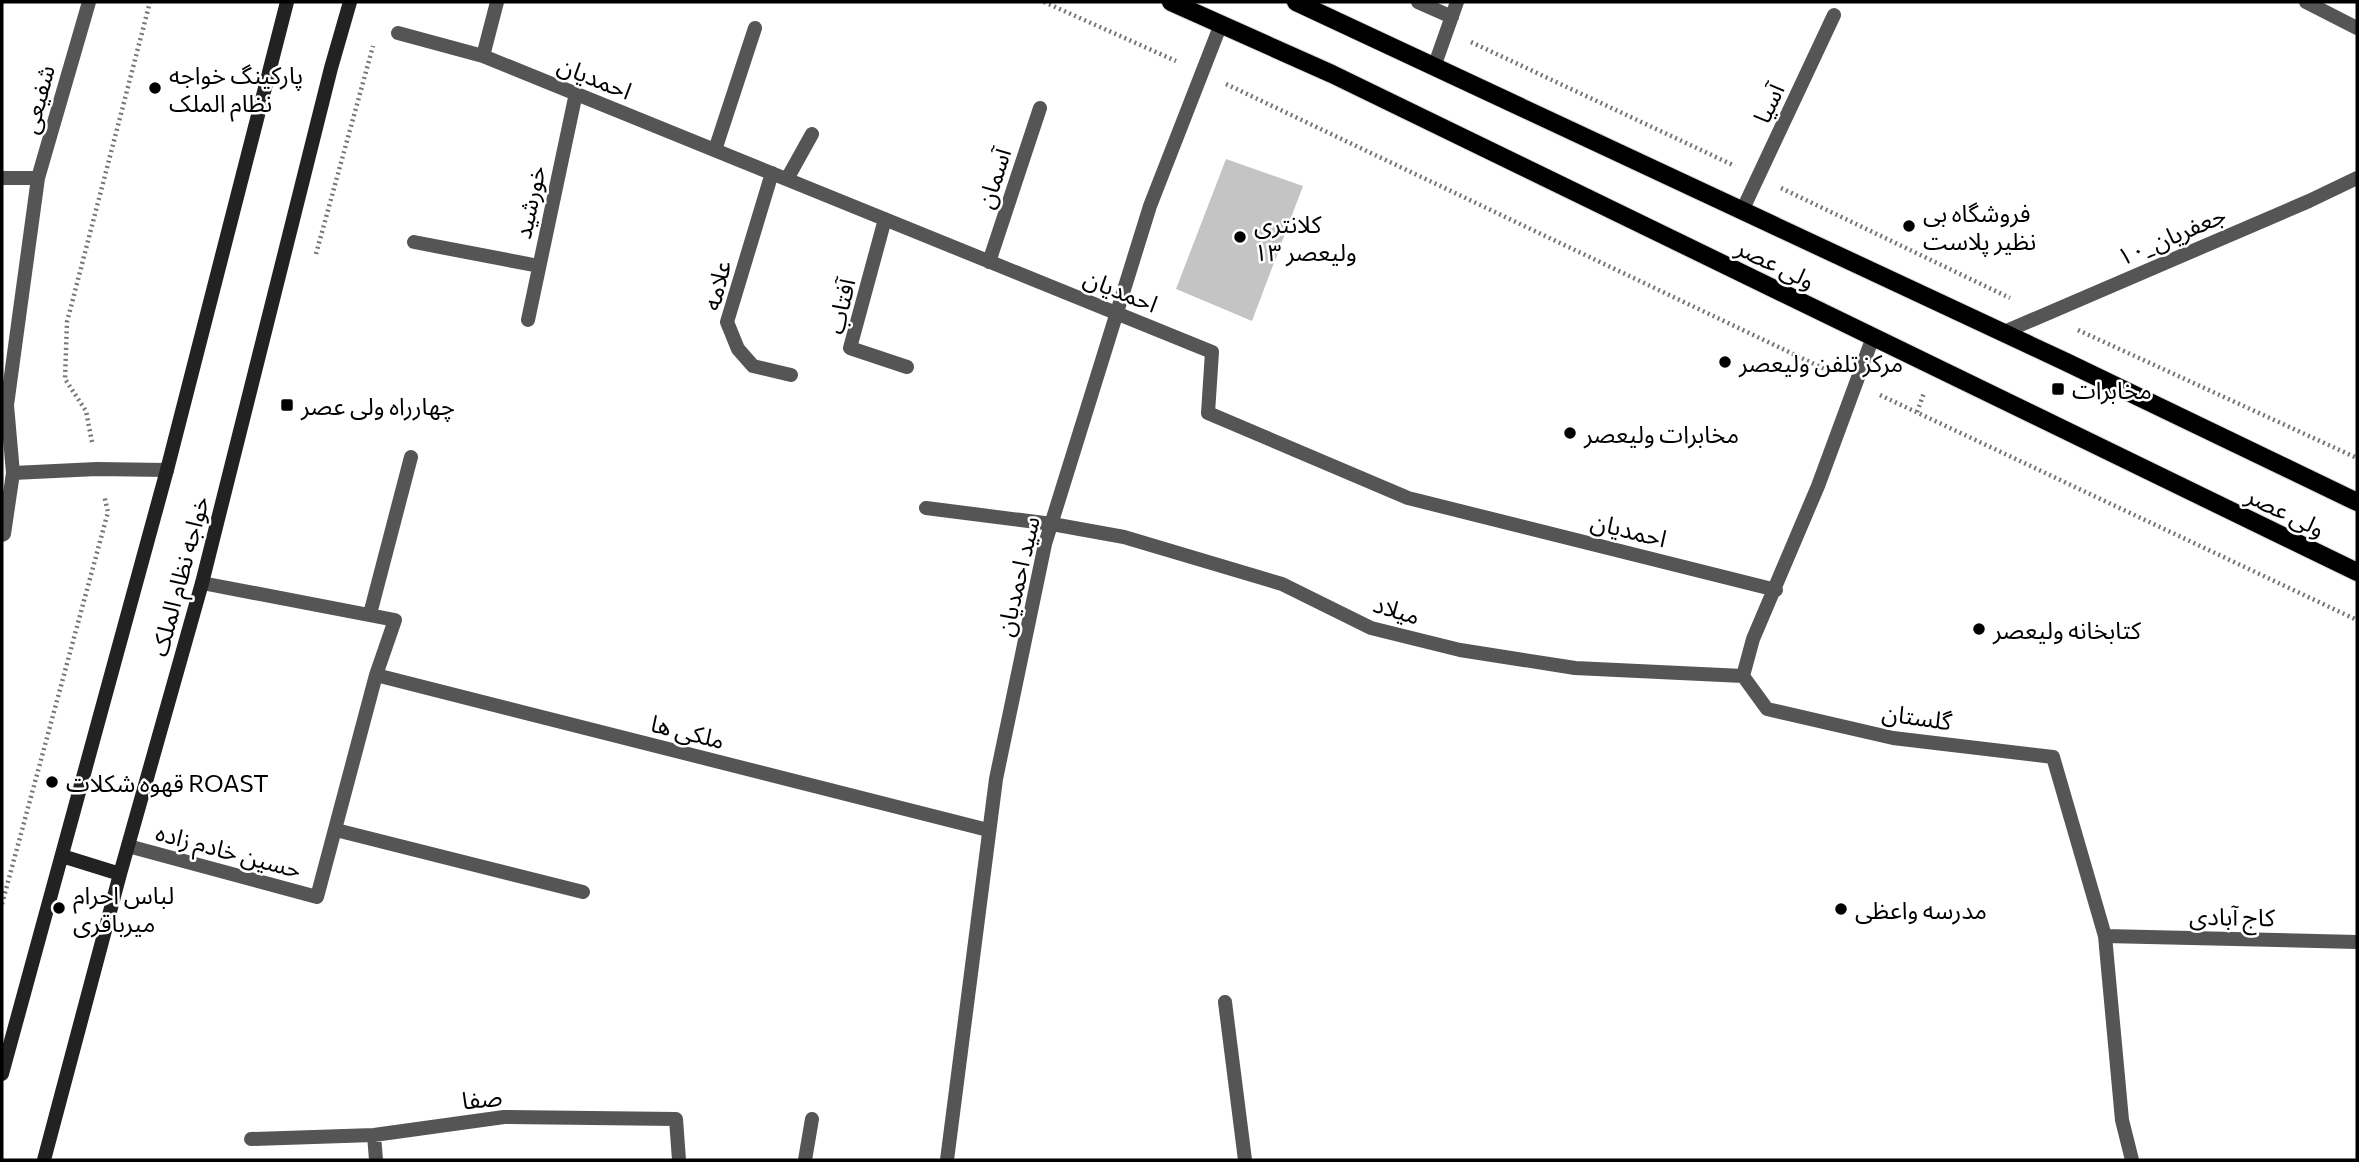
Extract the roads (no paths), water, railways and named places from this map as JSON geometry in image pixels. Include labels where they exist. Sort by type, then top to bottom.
[{"type":"main road","name":"خواجه نظام الملک","points":[[2,1074],[167,470],[287,2]]},
{"type":"main road","name":"خواجه نظام الملک","points":[[44,1160],[120,874],[202,583],[331,68],[350,2]]},
{"type":"main road","name":"ولی عصر","points":[[1171,2],[1332,74],[2357,572]]},
{"type":"main road","name":"ولی عصر","points":[[1296,2],[2357,502]]},
{"type":"main road","points":[[62,856],[120,874]]},
{"type":"street","name":"شفیعی","points":[[2,536],[13,473],[7,405],[38,178],[89,2]]},
{"type":"street","points":[[483,56],[497,2]]},
{"type":"street","points":[[1418,2],[1449,24]]},
{"type":"street","points":[[1434,67],[1457,2]]},
{"type":"street","points":[[2306,2],[2357,28]]},
{"type":"street","name":"آسیا","points":[[1742,211],[1834,15]]},
{"type":"street","name":"سید احمدیان","points":[[947,1160],[996,779],[1045,544],[1150,206],[1221,24]]},
{"type":"street","points":[[715,150],[755,28]]},
{"type":"street","name":"احمدیان","points":[[398,33],[483,56],[1212,352],[1208,413],[1408,498],[1776,590]]},
{"type":"street","name":"خورشید","points":[[528,320],[576,93]]},
{"type":"street","name":"آسمان","points":[[989,262],[1040,108]]},
{"type":"street","points":[[787,179],[812,134]]},
{"type":"street","name":"علامه","points":[[772,173],[727,322],[737,349],[753,366],[791,375]]},
{"type":"street","points":[[2,178],[38,178]]},
{"type":"street","name":"۱۰_جعفریان","points":[[2002,333],[2357,178]]},
{"type":"street","name":"آفتاب","points":[[885,219],[850,348],[907,367]]},
{"type":"street","points":[[414,242],[539,266]]},
{"type":"street","points":[[1743,676],[1754,639],[1776,590],[1872,337]]},
{"type":"street","points":[[370,614],[411,457]]},
{"type":"street","points":[[13,473],[97,469],[167,470]]},
{"type":"street","name":"میلاد","points":[[926,508],[1052,524],[1124,537],[1282,584],[1371,628],[1460,650],[1575,668],[1743,676]]},
{"type":"street","points":[[202,583],[395,620],[376,676],[336,830],[583,892]]},
{"type":"street","name":"ملکی ها","points":[[376,676],[988,830]]},
{"type":"street","name":"گلستان","points":[[1743,676],[1766,709],[1893,738],[2053,757],[2105,936],[2122,1120],[2132,1160]]},
{"type":"street","name":"حسین خادم زاده","points":[[128,846],[317,897],[336,830]]},
{"type":"street","name":"کاج آبادی","points":[[2105,936],[2357,942]]},
{"type":"street","points":[[1225,1002],[1245,1160]]},
{"type":"street","name":"صفا","points":[[251,1139],[374,1135],[504,1117],[676,1119],[679,1160]]},
{"type":"street","points":[[805,1160],[812,1119]]},
{"type":"street","points":[[374,1135],[376,1160]]},
{"type":"place","name":"پارکینگ خواجه نظام الملک","points":[[155,88]]},
{"type":"place","name":"فروشگاه بی نظیر پلاست","points":[[1909,226]]},
{"type":"place","name":"کلانتری ۱۳ ولیعصر","points":[[1240,237]]},
{"type":"place","name":"مرکز تلفن ولیعصر","points":[[1725,362]]},
{"type":"place","name":"مخابرات","points":[[2058,389]]},
{"type":"place","name":"چهارراه ولی عصر","points":[[287,405]]},
{"type":"place","name":"مخابرات ولیعصر","points":[[1570,433]]},
{"type":"place","name":"کتابخانه ولیعصر","points":[[1979,629]]},
{"type":"place","name":"قهوه شکلات ROAST","points":[[52,782]]},
{"type":"place","name":"لباس احرام میرباقری","points":[[59,908]]},
{"type":"place","name":"مدرسه واعظی","points":[[1841,909]]}]
